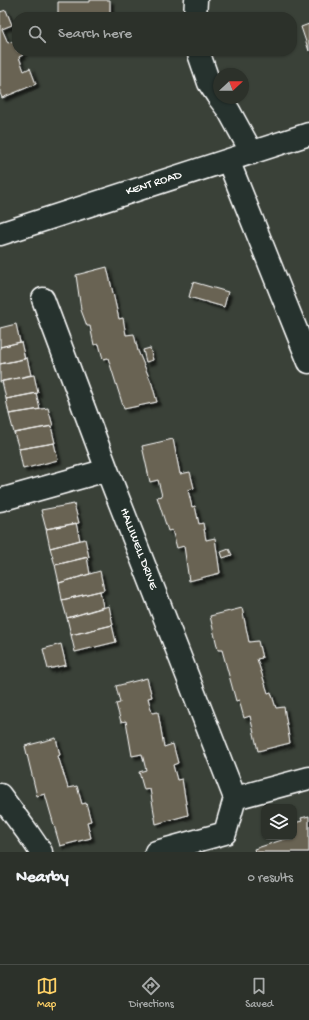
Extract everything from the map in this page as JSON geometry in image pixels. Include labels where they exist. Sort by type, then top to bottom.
[{"type":"street","points":[[195,12],[196,0]]},
{"type":"street","points":[[200,56],[209,83],[213,89]]},
{"type":"street","points":[[224,104],[252,153]]},
{"type":"street","name":"KENT ROAD","points":[[0,234],[309,134]]},
{"type":"street","points":[[228,160],[309,362]]},
{"type":"street","name":"HALLIWELL DRIVE","points":[[43,299],[107,470],[235,798]]},
{"type":"street","points":[[0,500],[107,470]]},
{"type":"street","points":[[156,852],[225,833],[235,798],[309,778]]},
{"type":"street","points":[[0,795],[41,852]]},
{"type":"building","points":[[90,0],[110,0],[110,12],[58,12],[58,2],[90,2]]},
{"type":"building","points":[[6,10],[12,25],[2,29],[8,43],[12,42],[12,56],[21,56],[19,57],[24,71],[30,68],[36,84],[2,98],[0,93],[0,12]]},
{"type":"building","points":[[309,24],[309,51],[301,27]]},
{"type":"building","points":[[107,267],[119,319],[123,318],[126,335],[134,334],[138,351],[152,384],[157,402],[124,409],[108,358],[103,359],[99,344],[94,345],[90,326],[87,326],[81,310],[76,275]]},
{"type":"building","points":[[193,282],[228,292],[224,307],[189,297]]},
{"type":"building","points":[[16,324],[20,342],[0,347],[0,328]]},
{"type":"building","points":[[21,342],[25,359],[0,364],[0,347]]},
{"type":"building","points":[[150,348],[153,360],[146,362],[143,350]]},
{"type":"building","points":[[27,358],[31,375],[0,382],[0,364]]},
{"type":"building","points":[[34,375],[38,393],[6,399],[2,381]]},
{"type":"building","points":[[36,393],[40,409],[9,414],[6,399]]},
{"type":"building","points":[[48,408],[53,426],[14,433],[9,414]]},
{"type":"building","points":[[51,426],[55,443],[19,449],[14,433]]},
{"type":"building","points":[[173,439],[180,474],[190,472],[194,488],[188,490],[192,507],[195,506],[199,524],[203,523],[206,540],[215,538],[220,573],[189,581],[184,546],[177,548],[172,530],[168,531],[157,497],[162,496],[158,480],[150,482],[142,446]]},
{"type":"building","points":[[54,443],[58,460],[23,469],[19,449]]},
{"type":"building","points":[[74,504],[79,523],[46,529],[41,510]]},
{"type":"building","points":[[76,523],[80,540],[50,548],[46,529]]},
{"type":"building","points":[[85,539],[89,557],[55,565],[50,548]]},
{"type":"building","points":[[229,549],[232,555],[223,558],[221,552]]},
{"type":"building","points":[[87,557],[90,574],[59,583],[55,565]]},
{"type":"building","points":[[100,571],[104,590],[62,600],[59,583]]},
{"type":"building","points":[[100,591],[103,607],[67,618],[62,600]]},
{"type":"building","points":[[109,606],[113,625],[71,635],[67,618]]},
{"type":"building","points":[[242,608],[249,642],[258,641],[262,658],[257,659],[268,693],[271,692],[276,708],[284,707],[290,743],[258,751],[250,716],[244,718],[239,700],[236,701],[222,650],[218,650],[210,616]]},
{"type":"building","points":[[112,625],[116,642],[75,652],[71,635]]},
{"type":"building","points":[[61,644],[66,665],[48,669],[43,649]]},
{"type":"building","points":[[147,678],[152,697],[148,698],[152,713],[158,712],[164,747],[173,744],[178,763],[173,765],[177,780],[182,779],[188,815],[156,824],[150,789],[144,790],[139,772],[146,770],[142,754],[132,756],[126,721],[121,722],[116,704],[120,703],[116,686]]},
{"type":"building","points":[[56,738],[60,755],[58,756],[68,788],[77,786],[82,804],[86,803],[91,821],[87,822],[91,838],[60,846],[45,794],[37,796],[25,746]]},
{"type":"building","points":[[309,816],[309,852],[255,852],[254,849],[282,840],[297,840],[297,822],[302,821],[301,818]]}]
